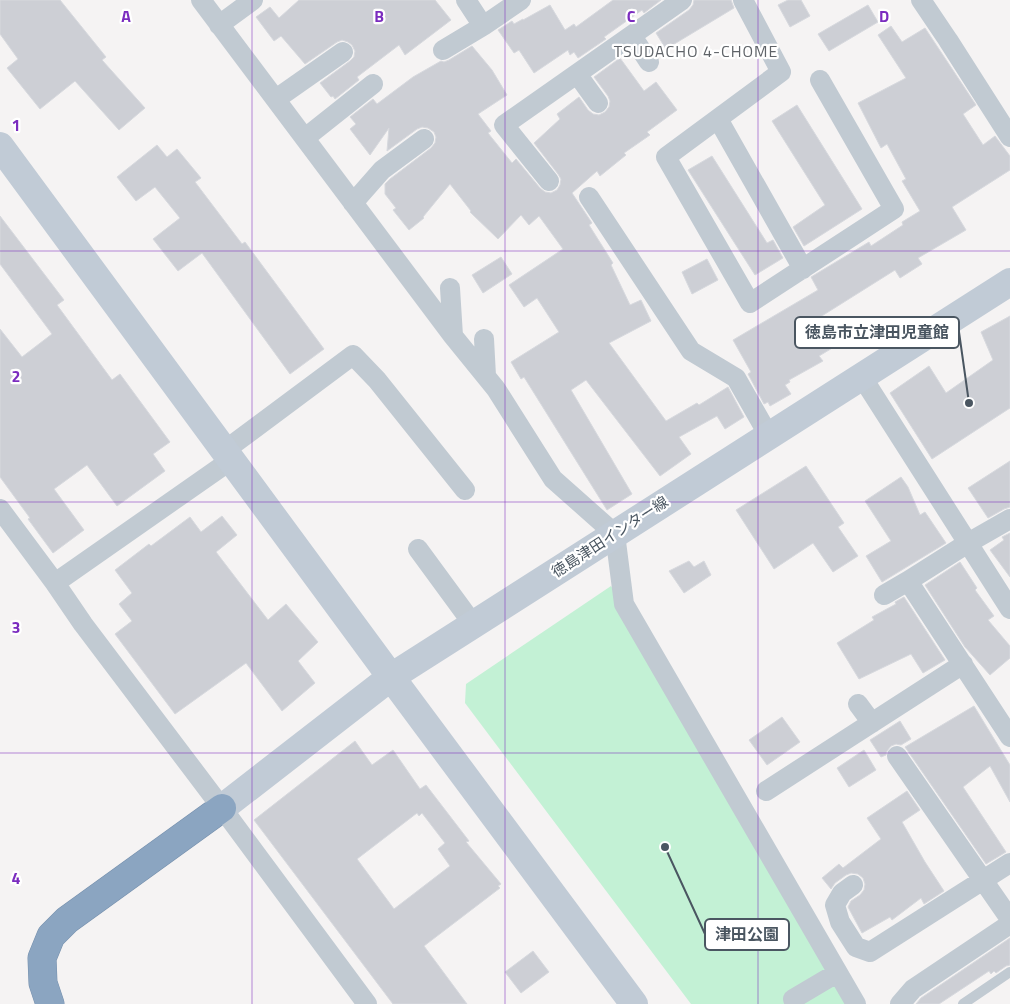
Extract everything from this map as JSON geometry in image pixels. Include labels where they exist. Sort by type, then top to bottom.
[{"type":"highway","points":[[50,1004],[43,983],[42,958],[51,936],[67,920],[222,808]]},
{"type":"street","points":[[201,0],[486,376],[553,479],[615,534],[624,604],[856,1004]]},
{"type":"street","points":[[219,25],[253,0]]},
{"type":"street","points":[[466,0],[484,26]]},
{"type":"street","points":[[443,50],[484,26],[521,0]]},
{"type":"street","points":[[549,181],[504,125],[682,0]]},
{"type":"street","points":[[743,0],[781,72],[666,157],[750,303],[894,209],[820,80]]},
{"type":"street","points":[[921,0],[1010,137]]},
{"type":"street","points":[[632,36],[649,62]]},
{"type":"street","points":[[276,99],[343,52]]},
{"type":"street","points":[[577,74],[598,103]]},
{"type":"street","points":[[304,138],[374,84]]},
{"type":"street","points":[[718,119],[803,269]]},
{"type":"street","points":[[353,203],[382,170],[424,140]]},
{"type":"street","points":[[0,146],[634,1004]]},
{"type":"street","points":[[589,197],[691,351],[736,378],[769,436]]},
{"type":"street","name":"徳島津田インター線","points":[[222,808],[391,677],[1010,282]]},
{"type":"street","points":[[450,288],[454,336]]},
{"type":"street","points":[[484,339],[486,376]]},
{"type":"street","points":[[55,583],[228,455],[353,355],[377,380],[465,490]]},
{"type":"street","points":[[862,377],[1010,608]]},
{"type":"street","points":[[0,509],[83,624],[367,1004]]},
{"type":"street","points":[[884,595],[1010,519]]},
{"type":"street","points":[[418,549],[474,624]]},
{"type":"street","points":[[908,581],[1010,737]]},
{"type":"street","points":[[766,791],[963,664]]},
{"type":"street","points":[[858,704],[872,723]]},
{"type":"street","points":[[897,756],[1010,919]]},
{"type":"street","points":[[853,885],[842,893],[835,905],[840,922],[856,947],[870,952],[1010,863]]},
{"type":"street","points":[[801,908],[836,935],[851,940]]},
{"type":"street","points":[[900,1004],[913,989],[1010,924]]},
{"type":"street","points":[[795,1004],[793,999],[837,973]]},
{"type":"lane","points":[[963,1004],[1010,972]]},
{"type":"green space","points":[[611,586],[848,1004],[691,1004],[465,703],[466,684]]},
{"type":"building","points":[[0,0],[60,0],[106,57],[102,60],[145,108],[119,130],[75,81],[40,109],[7,68],[18,59],[0,34]]},
{"type":"building","points":[[299,0],[435,0],[451,20],[405,55],[399,45],[357,77],[359,80],[335,99],[333,96],[331,97],[320,83],[354,57],[355,51],[352,45],[342,40],[337,42],[305,64],[281,36],[274,41],[256,17],[270,7],[279,18]]},
{"type":"building","points":[[613,0],[661,0],[644,13],[642,10],[604,37],[606,39],[578,58],[574,52],[570,55],[568,50],[534,73],[519,50],[514,53],[498,30],[512,21],[514,24],[550,5],[565,30],[574,24],[576,27]]},
{"type":"building","points":[[694,0],[731,0],[734,8],[666,49],[656,33],[689,10]]},
{"type":"building","points":[[788,0],[801,0],[810,16],[790,27],[778,5]]},
{"type":"building","points":[[868,5],[878,22],[829,51],[818,34]]},
{"type":"building","points":[[891,26],[902,42],[925,28],[976,105],[963,114],[983,145],[995,136],[1010,156],[1010,170],[952,207],[966,230],[918,258],[922,264],[900,278],[895,270],[817,319],[834,347],[819,356],[823,361],[789,380],[790,382],[785,385],[791,394],[770,406],[768,402],[764,404],[748,374],[751,372],[733,340],[818,290],[811,277],[869,242],[871,246],[903,225],[902,222],[920,211],[902,181],[906,179],[887,144],[881,148],[858,103],[906,78],[878,35]]},
{"type":"building","points":[[472,46],[492,70],[507,95],[478,114],[491,131],[488,133],[512,163],[516,159],[545,192],[551,193],[557,190],[561,179],[534,143],[560,119],[557,114],[579,97],[593,114],[599,115],[605,112],[609,107],[610,101],[594,77],[620,58],[644,91],[656,82],[677,110],[647,132],[650,135],[624,153],[626,155],[600,176],[597,171],[572,193],[592,223],[589,225],[613,263],[611,265],[630,305],[641,300],[651,321],[609,343],[666,421],[697,403],[699,405],[728,387],[744,417],[725,429],[717,416],[679,437],[691,454],[660,476],[586,380],[571,390],[632,494],[607,510],[524,377],[521,379],[511,362],[559,332],[537,298],[524,307],[509,285],[563,249],[539,216],[529,225],[521,215],[498,239],[470,212],[450,184],[424,218],[409,230],[393,210],[396,208],[385,194],[385,184],[431,148],[435,143],[436,137],[434,132],[428,128],[422,127],[417,129],[387,151],[389,128],[370,155],[350,129],[356,124],[350,117],[373,99],[377,104],[413,77],[441,61],[449,60]]},
{"type":"building","points":[[797,105],[862,209],[804,246],[793,227],[825,205],[772,121]]},
{"type":"building","points":[[157,145],[167,157],[177,149],[201,178],[195,182],[242,244],[245,242],[324,349],[290,374],[202,253],[178,271],[153,239],[180,218],[155,187],[136,201],[117,177]]},
{"type":"building","points":[[712,156],[767,243],[773,240],[783,258],[755,275],[688,170]]},
{"type":"building","points":[[0,216],[64,300],[57,305],[112,380],[120,374],[170,442],[153,454],[165,471],[117,506],[87,465],[54,489],[84,530],[53,553],[0,477],[0,329],[22,357],[52,334],[0,264]]},
{"type":"building","points":[[501,257],[512,274],[483,293],[472,275]]},
{"type":"building","points":[[707,259],[718,280],[692,294],[682,272]]},
{"type":"building","points":[[1010,316],[1010,408],[932,459],[890,393],[929,366],[946,393],[993,360],[981,332]]},
{"type":"building","points":[[1010,461],[1010,507],[988,518],[968,488]]},
{"type":"building","points":[[806,466],[844,523],[838,527],[858,556],[833,572],[813,543],[774,569],[736,510]]},
{"type":"building","points":[[901,477],[908,487],[920,515],[925,512],[946,543],[882,582],[866,556],[891,541],[865,501]]},
{"type":"building","points":[[222,516],[237,535],[216,552],[268,620],[286,604],[318,642],[298,661],[315,683],[282,711],[246,663],[175,714],[115,634],[132,621],[119,604],[132,593],[115,570],[149,544],[151,546],[190,517],[201,532]]},
{"type":"building","points":[[1010,533],[1010,577],[990,550],[1004,540],[1002,537]]},
{"type":"building","points":[[689,561],[694,567],[704,561],[711,575],[684,593],[669,571]]},
{"type":"building","points":[[960,562],[977,588],[975,590],[994,616],[988,620],[1010,646],[1010,658],[990,675],[965,647],[925,585]]},
{"type":"building","points":[[904,597],[945,660],[923,673],[911,654],[859,679],[837,643],[874,620],[872,617],[896,604],[895,602]]},
{"type":"building","points":[[974,706],[1010,765],[1010,802],[990,766],[963,787],[1006,852],[986,864],[905,747]]},
{"type":"building","points":[[782,717],[800,742],[767,765],[749,740]]},
{"type":"building","points":[[900,721],[911,739],[901,745],[891,746],[886,755],[881,757],[870,740]]},
{"type":"building","points":[[355,741],[372,765],[393,750],[420,789],[426,785],[469,841],[466,842],[501,884],[498,886],[500,888],[424,946],[467,1004],[393,1004],[254,820]],"holes":[[[417,813],[419,816],[422,813],[445,843],[438,849],[450,866],[394,909],[357,859]]]},
{"type":"building","points":[[864,750],[876,770],[849,787],[837,768]]},
{"type":"building","points":[[907,791],[920,810],[902,822],[944,891],[924,904],[921,898],[892,920],[890,917],[862,933],[848,907],[851,901],[864,890],[863,878],[858,874],[851,873],[835,883],[831,889],[822,878],[839,864],[843,868],[881,839],[867,818]]},
{"type":"building","points":[[1010,938],[1010,965],[996,973],[994,971],[991,974],[989,971],[939,1004],[916,1004],[921,998]]},
{"type":"building","points":[[533,951],[549,972],[521,993],[505,972]]},
{"type":"place","name":"徳島市立津田児童館","points":[[969,403]]},
{"type":"place","name":"津田公園","points":[[665,847]]},
{"type":"district","name":"TSUDACHO 4-CHOME","points":[[696,51]]}]
